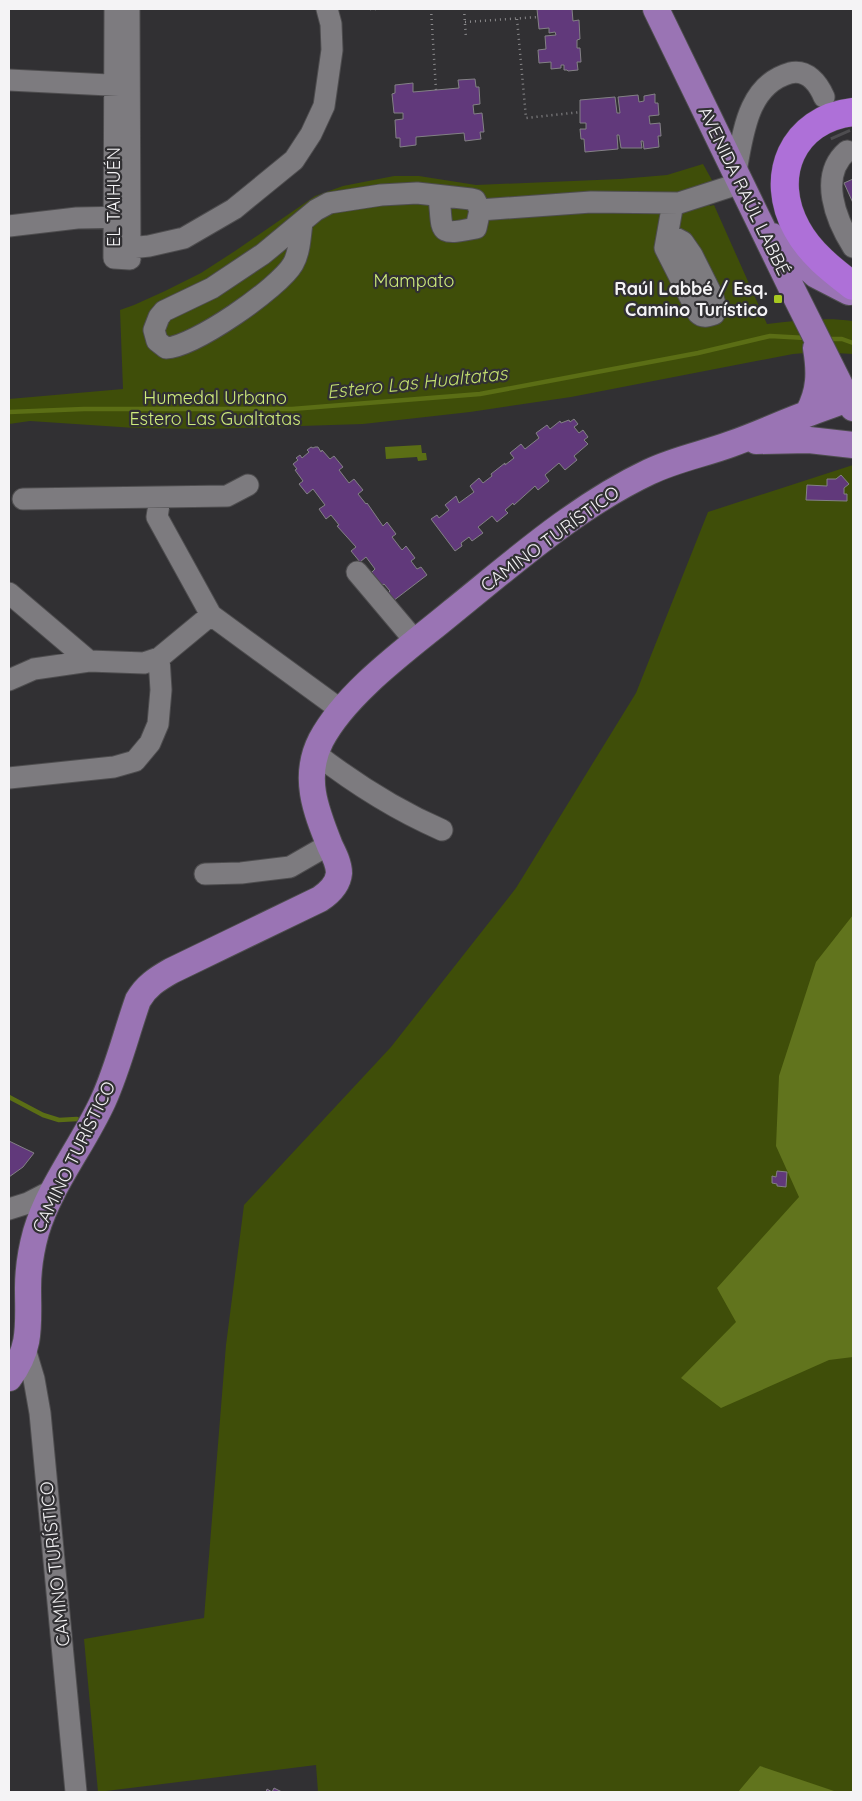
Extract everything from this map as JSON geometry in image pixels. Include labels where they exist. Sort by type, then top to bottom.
[{"type":"highway","points":[[853,112],[840,113],[821,120],[800,138],[788,162],[785,189],[790,213],[802,238],[823,262],[853,286]]},
{"type":"main road","name":"AVENIDA RAÚL LABBÉ","points":[[656,9],[813,332],[825,367],[851,401]]},
{"type":"main road","points":[[763,227],[816,274],[853,294]]},
{"type":"main road","points":[[808,413],[813,404],[825,367]]},
{"type":"main road","name":"CAMINO TURÍSTICO","points":[[25,1349],[29,1330],[28,1272],[33,1243],[26,1211],[55,1189],[103,1102],[116,1070],[138,1000],[144,990],[151,983],[166,974],[325,896],[336,883],[339,874],[337,863],[315,808],[311,790],[311,774],[315,753],[341,710],[416,642],[546,538],[599,500],[651,471],[683,458],[730,444],[808,413],[851,401]]},
{"type":"main road","points":[[730,444],[789,439],[828,441],[853,445]]},
{"type":"main road","points":[[9,1378],[25,1349]]},
{"type":"street","name":"EL TAIHUÉN","points":[[115,9],[122,85],[126,229]]},
{"type":"street","points":[[9,226],[68,219],[184,238],[234,209],[294,160],[324,106],[332,50],[331,24],[327,9]]},
{"type":"street","name":"EL TAIHUÉN","points":[[122,85],[130,15]]},
{"type":"street","points":[[480,210],[591,202],[673,203],[686,200],[738,177],[743,130],[761,92],[772,82],[789,74],[800,72],[815,82],[824,97]]},
{"type":"street","points":[[9,80],[122,85]]},
{"type":"street","points":[[847,147],[834,167],[832,195],[838,218],[853,248]]},
{"type":"street","points":[[302,223],[299,246],[292,265],[263,294],[189,341],[173,348],[166,348],[158,341],[154,330],[156,322],[164,312],[212,288],[263,254],[316,210],[329,203],[347,199],[417,193],[476,200],[480,210],[476,228],[452,233],[446,232],[442,228],[439,196]]},
{"type":"street","points":[[668,234],[673,203]]},
{"type":"street","points":[[212,288],[229,317]]},
{"type":"street","points":[[23,499],[228,496],[248,485]]},
{"type":"street","points":[[160,498],[157,517],[211,615],[341,710]]},
{"type":"street","points":[[358,572],[416,642]]},
{"type":"street","points":[[9,593],[89,661]]},
{"type":"street","points":[[9,680],[34,669],[89,661],[144,663],[159,658],[211,615]]},
{"type":"street","points":[[9,778],[114,767],[135,761],[150,743],[158,724],[161,690],[159,658]]},
{"type":"street","points":[[315,753],[358,785],[381,799],[442,830]]},
{"type":"street","points":[[205,874],[290,867],[330,844]]},
{"type":"street","name":"CAMINO TURÍSTICO","points":[[25,1349],[34,1379],[40,1413],[76,1792]]},
{"type":"path","points":[[370,9],[376,9]]},
{"type":"path","points":[[431,9],[436,90]]},
{"type":"path","points":[[464,9],[466,38]]},
{"type":"path","points":[[464,22],[538,17]]},
{"type":"path","points":[[517,19],[526,118],[581,112]]},
{"type":"green space","name":"Mampato","points":[[703,164],[713,182],[702,186],[710,206],[714,205],[767,324],[821,319],[853,321],[853,354],[817,352],[793,354],[571,397],[470,412],[363,424],[208,429],[135,428],[30,421],[9,424],[9,399],[123,389],[120,310],[201,273],[315,196],[343,186],[394,176],[419,176],[476,185],[620,179],[667,175]]},
{"type":"green space","points":[[853,465],[853,1792],[318,1792],[316,1765],[98,1792],[84,1639],[204,1618],[226,1345],[244,1205],[391,1047],[516,888],[636,693],[708,512]]},
{"type":"shaded area","points":[[421,445],[422,453],[426,453],[427,460],[418,461],[417,457],[386,459],[385,447]]},
{"type":"shaded area","points":[[853,915],[853,1357],[829,1360],[721,1408],[681,1378],[736,1322],[717,1288],[799,1197],[776,1146],[779,1076],[816,962]]},
{"type":"shaded area","points":[[760,1766],[837,1792],[738,1792]]},
{"type":"building","points":[[537,9],[572,9],[573,21],[579,20],[580,39],[577,40],[577,48],[580,48],[581,62],[577,62],[578,70],[564,70],[564,65],[561,65],[561,68],[551,69],[551,62],[539,63],[538,50],[546,49],[545,36],[556,35],[555,32],[549,33],[549,28],[539,29]]},
{"type":"building","points":[[475,79],[476,87],[479,87],[480,104],[473,105],[474,114],[482,113],[484,132],[480,132],[481,139],[465,141],[464,133],[416,137],[416,145],[400,147],[400,138],[396,138],[395,120],[403,119],[403,113],[394,113],[392,94],[395,93],[395,85],[413,83],[413,92],[459,88],[458,80]]},
{"type":"building","points":[[655,94],[655,103],[658,103],[659,115],[649,116],[650,124],[660,123],[661,136],[658,136],[659,147],[644,149],[643,141],[641,141],[642,148],[621,148],[619,135],[617,135],[618,149],[585,152],[584,139],[581,139],[580,129],[586,129],[586,123],[580,123],[580,100],[615,97],[617,113],[620,113],[618,97],[638,95],[639,102],[644,101],[644,96]]},
{"type":"building","points":[[853,179],[853,203],[844,183]]},
{"type":"building","points":[[574,419],[578,424],[574,427],[579,433],[583,430],[588,437],[584,440],[588,444],[574,456],[577,460],[565,470],[559,463],[545,475],[549,481],[538,490],[535,486],[514,505],[513,503],[505,510],[508,513],[497,522],[492,516],[478,527],[483,533],[472,541],[469,537],[455,551],[431,519],[437,515],[439,518],[449,510],[445,505],[456,496],[459,503],[474,492],[470,486],[479,478],[483,483],[492,476],[491,474],[514,458],[510,453],[521,444],[525,449],[539,438],[536,433],[547,425],[550,429],[560,421],[561,423],[569,420],[570,422]]},
{"type":"building","points":[[311,447],[318,447],[330,459],[334,456],[343,467],[339,470],[349,483],[354,479],[363,490],[358,494],[367,503],[383,526],[387,522],[396,534],[392,537],[402,550],[406,546],[415,558],[411,561],[417,569],[421,567],[427,575],[393,601],[387,594],[390,591],[384,584],[379,587],[369,575],[375,569],[366,557],[360,562],[351,551],[356,547],[337,526],[339,525],[331,515],[326,519],[319,509],[325,505],[313,489],[307,494],[299,484],[303,481],[293,464],[298,460],[296,458],[300,455],[302,458],[309,452],[307,450]]},
{"type":"building","points":[[841,475],[849,484],[844,488],[844,494],[847,494],[847,501],[806,500],[807,485],[827,486],[827,479],[836,479]]},
{"type":"building","points":[[9,1141],[34,1153],[23,1167],[9,1177]]},
{"type":"building","points":[[777,1171],[787,1172],[786,1187],[777,1186],[777,1184],[772,1183],[772,1176],[776,1177]]},
{"type":"building","points":[[274,1788],[282,1792],[272,1792]]},
{"type":"waterway","name":"Estero Las Hualtatas","points":[[9,412],[84,409],[292,409],[480,394],[698,353],[770,336],[806,338]]},
{"type":"waterway","name":"Estero Las Hualtatas","points":[[826,339],[842,339],[853,343]]},
{"type":"waterway","points":[[9,1097],[43,1115],[59,1120],[77,1119]]},
{"type":"tunnel","points":[[827,104],[841,136]]},
{"type":"place","name":"Raúl Labbé / Esq. Camino Turístico","points":[[778,299]]},
{"type":"park label","name":"Humedal Urbano Estero Las Gualtatas","points":[[215,408]]}]
